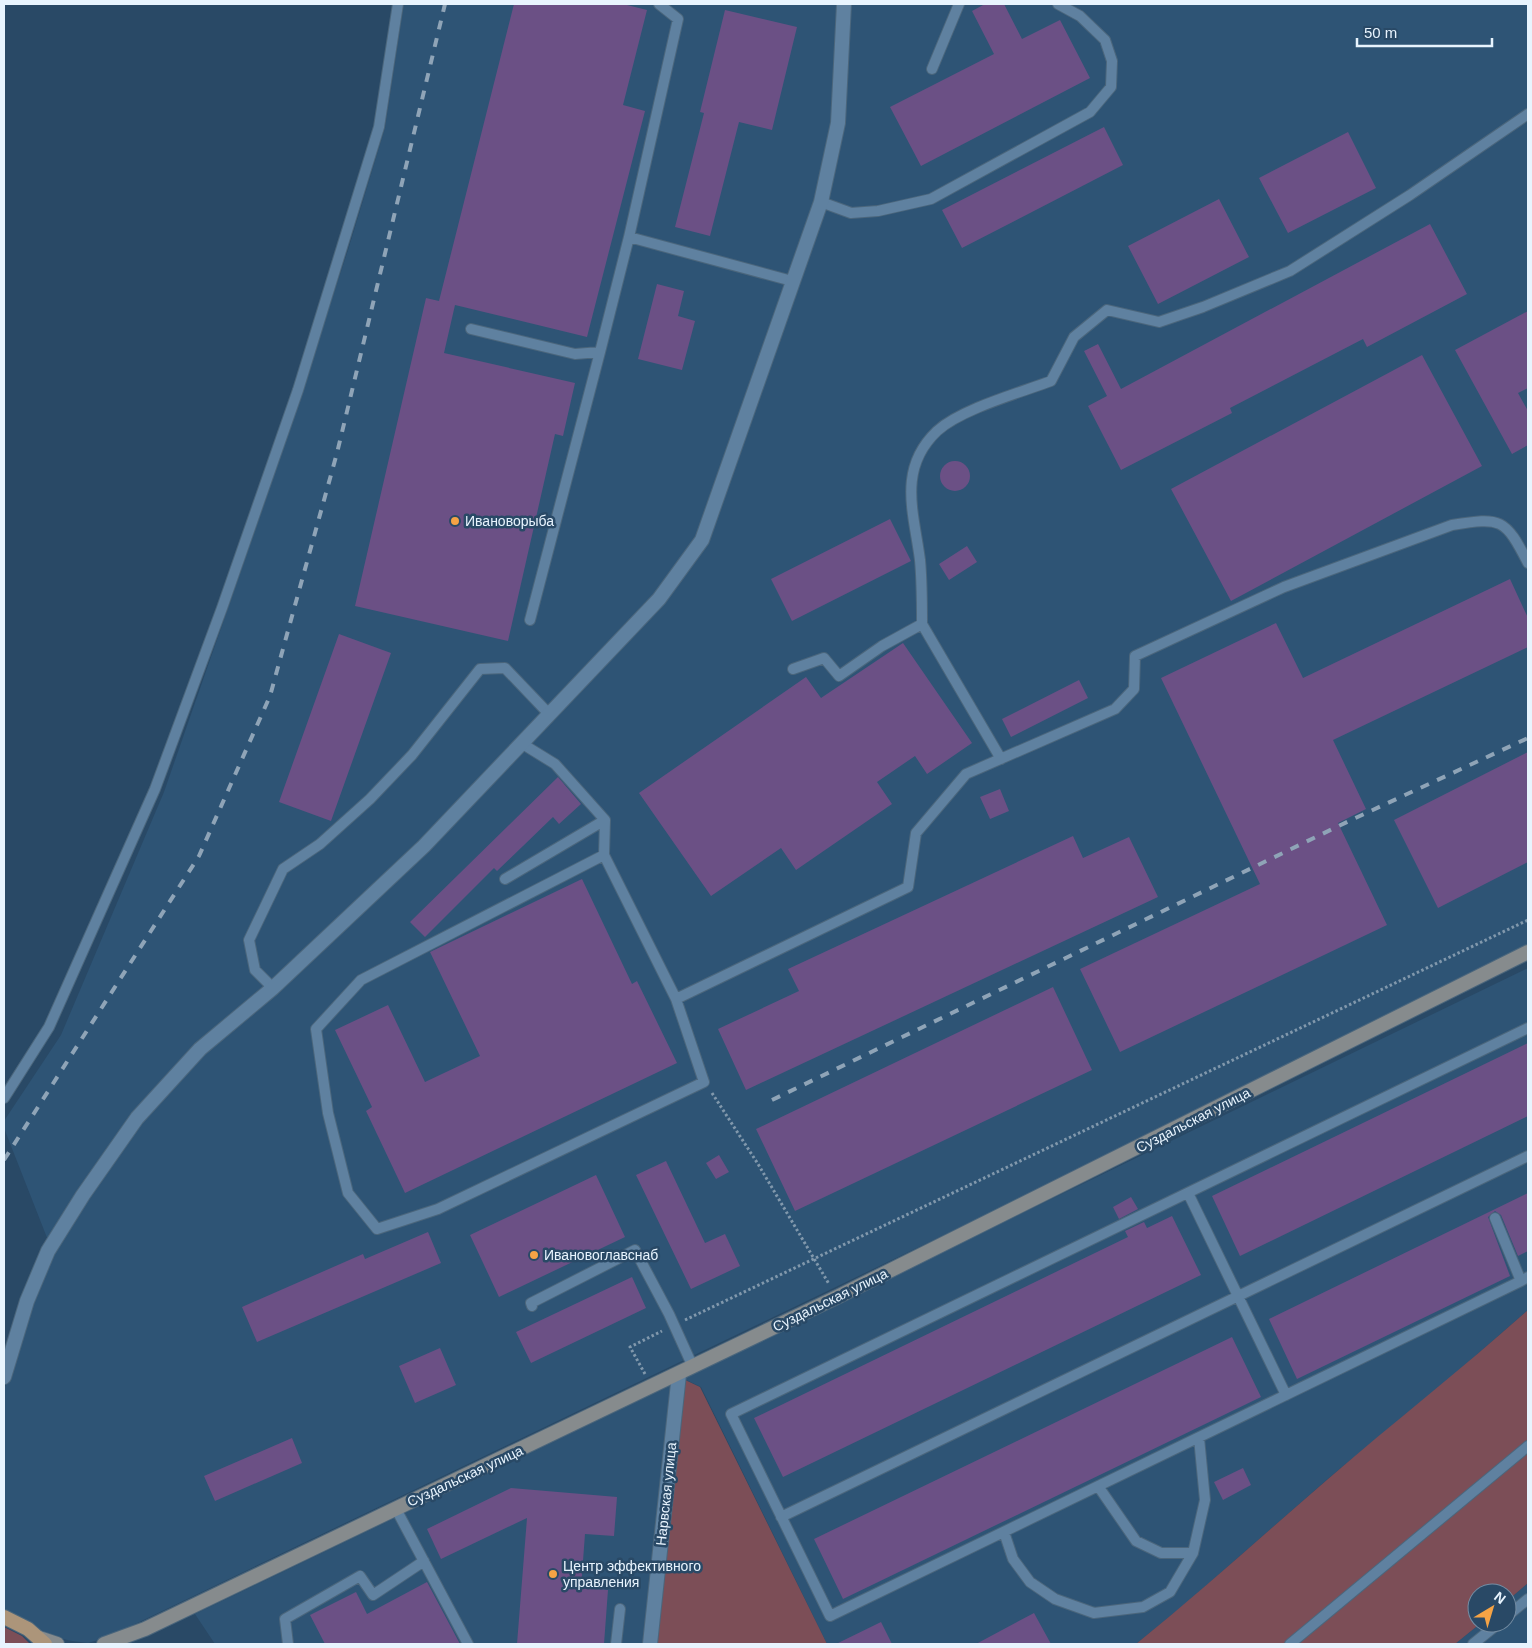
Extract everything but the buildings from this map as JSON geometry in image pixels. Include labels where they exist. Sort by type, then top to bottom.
[{"type":"main road","name":"Суздальская улица","points":[[104,1644],[123,1641],[396,1508],[679,1374],[1528,952]]},
{"type":"main road","points":[[5,1617],[42,1641],[57,1644]]},
{"type":"street","points":[[4,1377],[27,1301],[48,1251],[83,1195],[138,1118],[200,1049],[274,988],[424,846],[659,599],[702,540],[821,202],[838,123],[844,4]]},
{"type":"street","name":"Нарвская улица","points":[[650,1644],[679,1374]]},
{"type":"lane","points":[[4,1098],[49,1028],[151,797],[225,598],[298,390],[379,127],[398,4]]},
{"type":"lane","points":[[530,620],[629,237],[678,19],[659,4]]},
{"type":"lane","points":[[932,68],[959,4]]},
{"type":"lane","points":[[821,202],[851,213],[878,211],[931,199],[1090,112],[1111,87],[1112,61],[1105,40],[1080,16],[1058,4]]},
{"type":"lane","points":[[1001,759],[922,624],[920,560],[913,526],[910,491],[915,460],[937,431],[973,410],[1051,381],[1074,337],[1107,310],[1159,322],[1204,308],[1290,271],[1410,195],[1528,114]]},
{"type":"lane","points":[[629,237],[792,281]]},
{"type":"lane","points":[[471,330],[575,354],[600,352]]},
{"type":"lane","points":[[676,999],[908,887],[916,833],[966,774],[1115,709],[1134,689],[1135,656],[1302,580],[1452,525],[1481,520],[1497,522],[1512,532],[1528,562]]},
{"type":"lane","points":[[793,669],[824,658],[839,676],[882,646],[922,624]]},
{"type":"lane","points":[[274,988],[255,970],[250,940],[283,870],[320,844],[370,799],[412,755],[480,669],[505,668],[549,714]]},
{"type":"lane","points":[[521,743],[555,764],[605,820],[604,855],[676,999],[704,1082],[438,1209],[377,1229],[348,1192],[328,1112],[316,1029],[361,980],[604,855]]},
{"type":"lane","points":[[505,879],[605,820]]},
{"type":"lane","points":[[1495,1218],[1525,1279],[830,1616],[732,1414],[1528,1028]]},
{"type":"lane","points":[[782,1518],[1528,1156]]},
{"type":"lane","points":[[1188,1194],[1286,1395]]},
{"type":"lane","points":[[532,1306],[531,1303],[635,1250],[674,1325],[693,1367]]},
{"type":"lane","points":[[1004,1532],[1013,1559],[1030,1582],[1055,1599],[1094,1614],[1143,1607],[1170,1592],[1192,1553],[1205,1500],[1198,1438]]},
{"type":"lane","points":[[1290,1644],[1528,1446]]},
{"type":"lane","points":[[1098,1486],[1136,1542],[1161,1553],[1192,1553]]},
{"type":"lane","points":[[396,1508],[468,1644]]},
{"type":"lane","points":[[288,1644],[286,1619],[360,1576],[373,1595],[424,1561]]},
{"type":"lane","points":[[1517,1608],[1528,1599]]},
{"type":"lane","points":[[616,1644],[620,1609]]},
{"type":"lane","points":[[1473,1644],[1487,1633]]},
{"type":"path","points":[[652,1387],[630,1346],[815,1260],[1528,920]]},
{"type":"path","points":[[704,1082],[758,1164],[837,1297]]},
{"type":"shaded area","points":[[404,4],[1528,4],[1528,954],[108,1637],[88,1643],[72,1641],[36,1633],[4,1615],[4,1390],[30,1302],[53,1253],[4,1128],[4,1121],[61,1035],[164,792],[266,499],[348,250],[385,128]]},
{"type":"shaded area","points":[[1528,968],[1528,1310],[1136,1644],[827,1644],[701,1387],[682,1378]]},
{"type":"shaded area","points":[[1528,1310],[1528,1583],[1517,1592],[1517,1583],[1467,1583],[1467,1633],[1469,1633],[1455,1644],[1136,1644],[1353,1458]]},
{"type":"shaded area","points":[[681,1378],[700,1387],[827,1644],[653,1644]]},
{"type":"shaded area","points":[[674,1384],[647,1644],[215,1644],[195,1614]]},
{"type":"shaded area","points":[[1528,1583],[1528,1644],[1455,1644],[1469,1633],[1517,1633],[1517,1592]]},
{"type":"shaded area","points":[[4,1627],[22,1636],[30,1644],[4,1644]]},
{"type":"railway","points":[[4,1160],[199,856],[270,696],[337,453],[445,4]]},
{"type":"railway","points":[[772,1100],[1349,821],[1528,738]]},
{"type":"place","name":"Ивановорыба","points":[[455,521]]},
{"type":"place","name":"Ивановоглавснаб","points":[[534,1255]]},
{"type":"place","name":"Центр эффективного управления","points":[[553,1574]]}]
